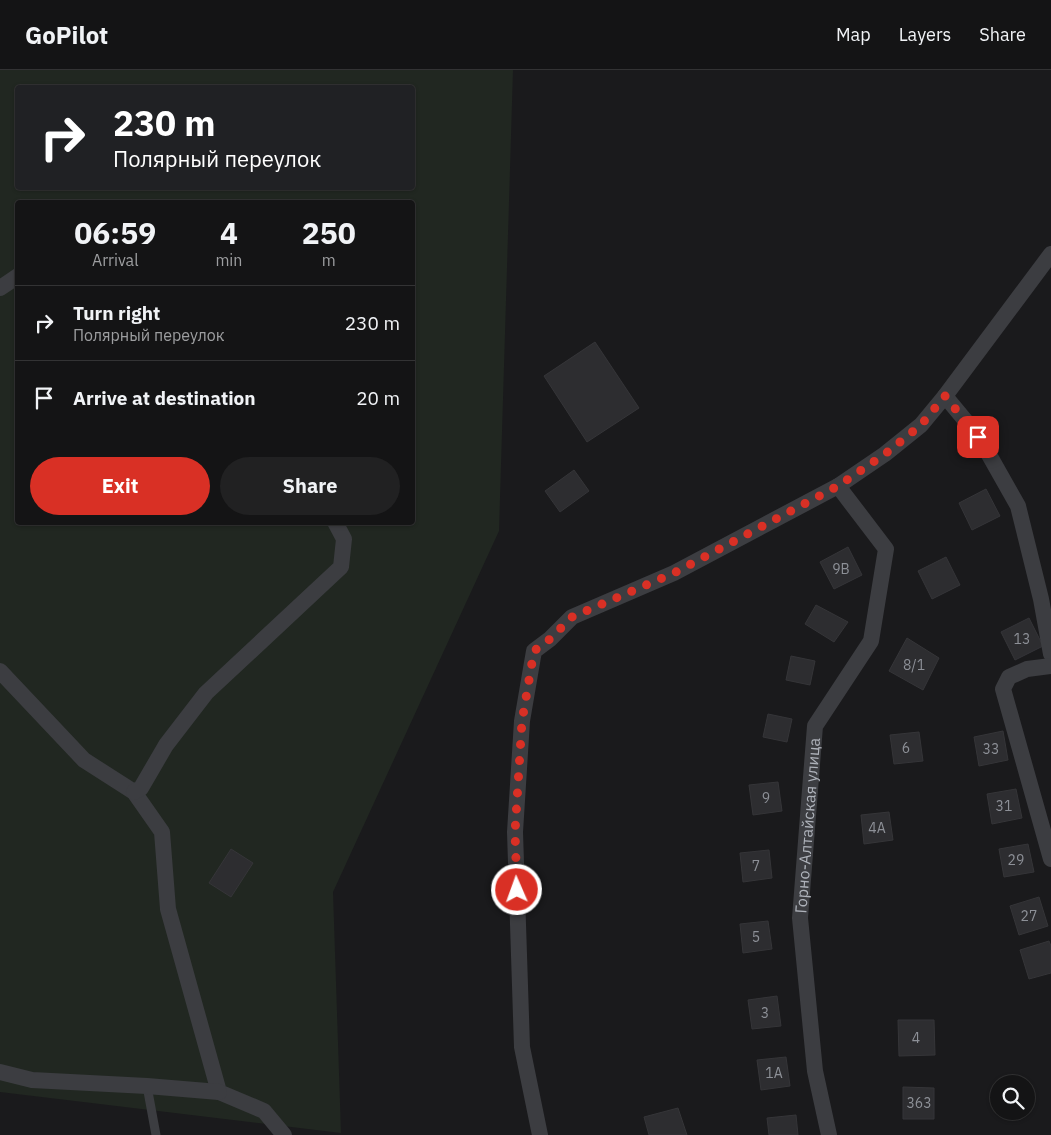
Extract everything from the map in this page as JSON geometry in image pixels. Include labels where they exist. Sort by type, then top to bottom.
[{"type":"street","points":[[540,1135],[522,1047],[515,832],[522,721],[534,651],[550,639],[572,617],[674,573],[838,486],[885,454],[921,425],[945,396],[1051,254]]},
{"type":"street","points":[[0,288],[15,278]]},
{"type":"street","points":[[945,396],[978,437],[1018,506],[1041,599],[1051,654]]},
{"type":"street","name":"Горно-Алтайская улица","points":[[829,1135],[815,1071],[800,918],[815,726],[871,641],[886,549],[838,486]]},
{"type":"street","points":[[134,792],[141,788],[166,745],[206,694],[341,567],[344,539],[337,525]]},
{"type":"street","points":[[1051,666],[1026,669],[1009,677],[1003,689],[1051,859]]},
{"type":"street","points":[[0,671],[84,760],[134,792],[162,832],[168,908],[218,1092]]},
{"type":"street","points":[[0,1072],[32,1080],[218,1092],[264,1111],[284,1135]]},
{"type":"lane","points":[[147,1086],[156,1135]]},
{"type":"shaded area","points":[[0,70],[513,70],[499,531],[333,892],[341,1133],[0,1092]]},
{"type":"building","points":[[595,342],[639,408],[587,442],[544,376]]},
{"type":"building","points":[[574,470],[589,491],[560,512],[545,491]]},
{"type":"building","points":[[986,489],[1000,516],[972,530],[959,503]]},
{"type":"building","points":[[848,547],[862,575],[834,589],[820,562]]},
{"type":"building","points":[[946,557],[960,585],[932,599],[918,571]]},
{"type":"building","points":[[816,605],[848,622],[834,642],[805,624]]},
{"type":"building","points":[[1029,618],[1043,646],[1015,660],[1001,632]]},
{"type":"building","points":[[907,638],[939,658],[923,690],[889,671]]},
{"type":"building","points":[[791,656],[815,661],[810,685],[786,680]]},
{"type":"building","points":[[768,714],[792,719],[787,742],[763,737]]},
{"type":"building","points":[[1003,731],[1008,760],[979,766],[974,737]]},
{"type":"building","points":[[919,732],[923,761],[894,764],[890,735]]},
{"type":"building","points":[[778,782],[782,811],[753,815],[749,785]]},
{"type":"building","points":[[1016,789],[1022,818],[992,824],[987,794]]},
{"type":"building","points":[[889,812],[893,840],[864,844],[861,815]]},
{"type":"building","points":[[1028,844],[1034,872],[1004,877],[999,849]]},
{"type":"building","points":[[231,849],[253,863],[231,897],[209,883]]},
{"type":"building","points":[[769,850],[772,878],[743,882],[740,853]]},
{"type":"building","points":[[1039,897],[1048,926],[1019,935],[1010,906]]},
{"type":"building","points":[[768,921],[772,949],[743,953],[740,924]]},
{"type":"building","points":[[1049,941],[1051,946],[1051,973],[1029,979],[1020,950]]},
{"type":"building","points":[[777,996],[781,1026],[752,1029],[748,1000]]},
{"type":"building","points":[[898,1020],[934,1020],[935,1055],[899,1056]]},
{"type":"building","points":[[786,1057],[790,1086],[761,1090],[757,1060]]},
{"type":"building","points":[[903,1087],[934,1088],[934,1119],[903,1119]]},
{"type":"building","points":[[678,1108],[687,1135],[649,1135],[644,1117]]},
{"type":"building","points":[[796,1115],[798,1135],[769,1135],[767,1118]]},
{"type":"route","points":[[517,890],[515,832],[522,721],[534,651],[550,639],[572,617],[674,573],[838,486],[885,454],[921,425],[945,396],[978,437]]}]
